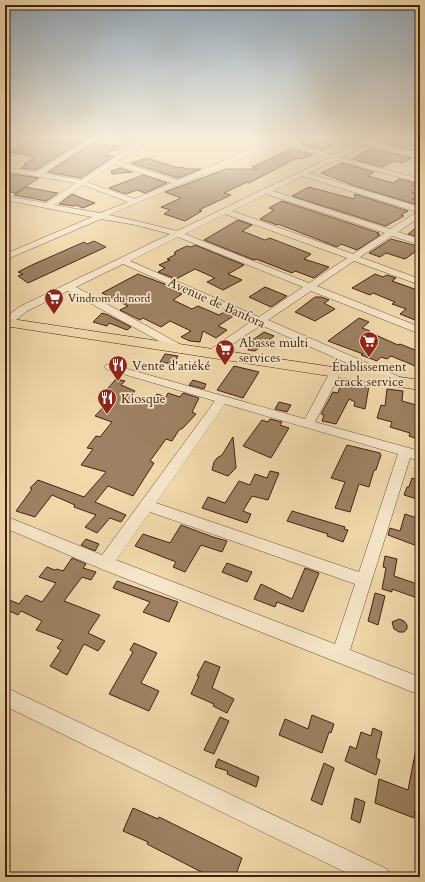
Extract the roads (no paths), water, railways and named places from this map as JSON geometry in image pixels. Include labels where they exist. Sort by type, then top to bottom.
[{"type":"main road","name":"Avenue de Banfora","points":[[6,322],[420,385]]},
{"type":"street","points":[[63,179],[82,183],[134,201]]},
{"type":"street","points":[[47,206],[88,179]]},
{"type":"street","points":[[166,179],[178,183]]},
{"type":"street","points":[[5,257],[187,179]]},
{"type":"street","points":[[6,322],[23,309],[291,179]]},
{"type":"street","points":[[319,179],[420,210]]},
{"type":"street","points":[[266,191],[420,242]]},
{"type":"street","points":[[5,198],[137,222],[178,234],[420,331]]},
{"type":"street","points":[[224,211],[420,282]]},
{"type":"street","points":[[212,353],[420,213]]},
{"type":"street","name":"Avenue de Banfora","points":[[123,261],[399,382]]},
{"type":"street","name":"Avenue de Banfora","points":[[68,287],[181,349]]},
{"type":"street","points":[[110,366],[222,400],[413,454],[364,580],[340,655]]},
{"type":"street","points":[[308,424],[335,372]]},
{"type":"street","points":[[105,563],[222,400]]},
{"type":"street","points":[[147,505],[364,580]]},
{"type":"street","points":[[5,522],[105,563],[420,686]]},
{"type":"street","points":[[5,696],[379,877]]},
{"type":"place","name":"Vindrom du nord","points":[[54,315]]},
{"type":"place","name":"Établissement crack service","points":[[369,358]]},
{"type":"place","name":"Abasse multi services","points":[[225,366]]},
{"type":"place","name":"Vente d'atiéké","points":[[118,382]]},
{"type":"place","name":"Kiosque","points":[[107,415]]}]
